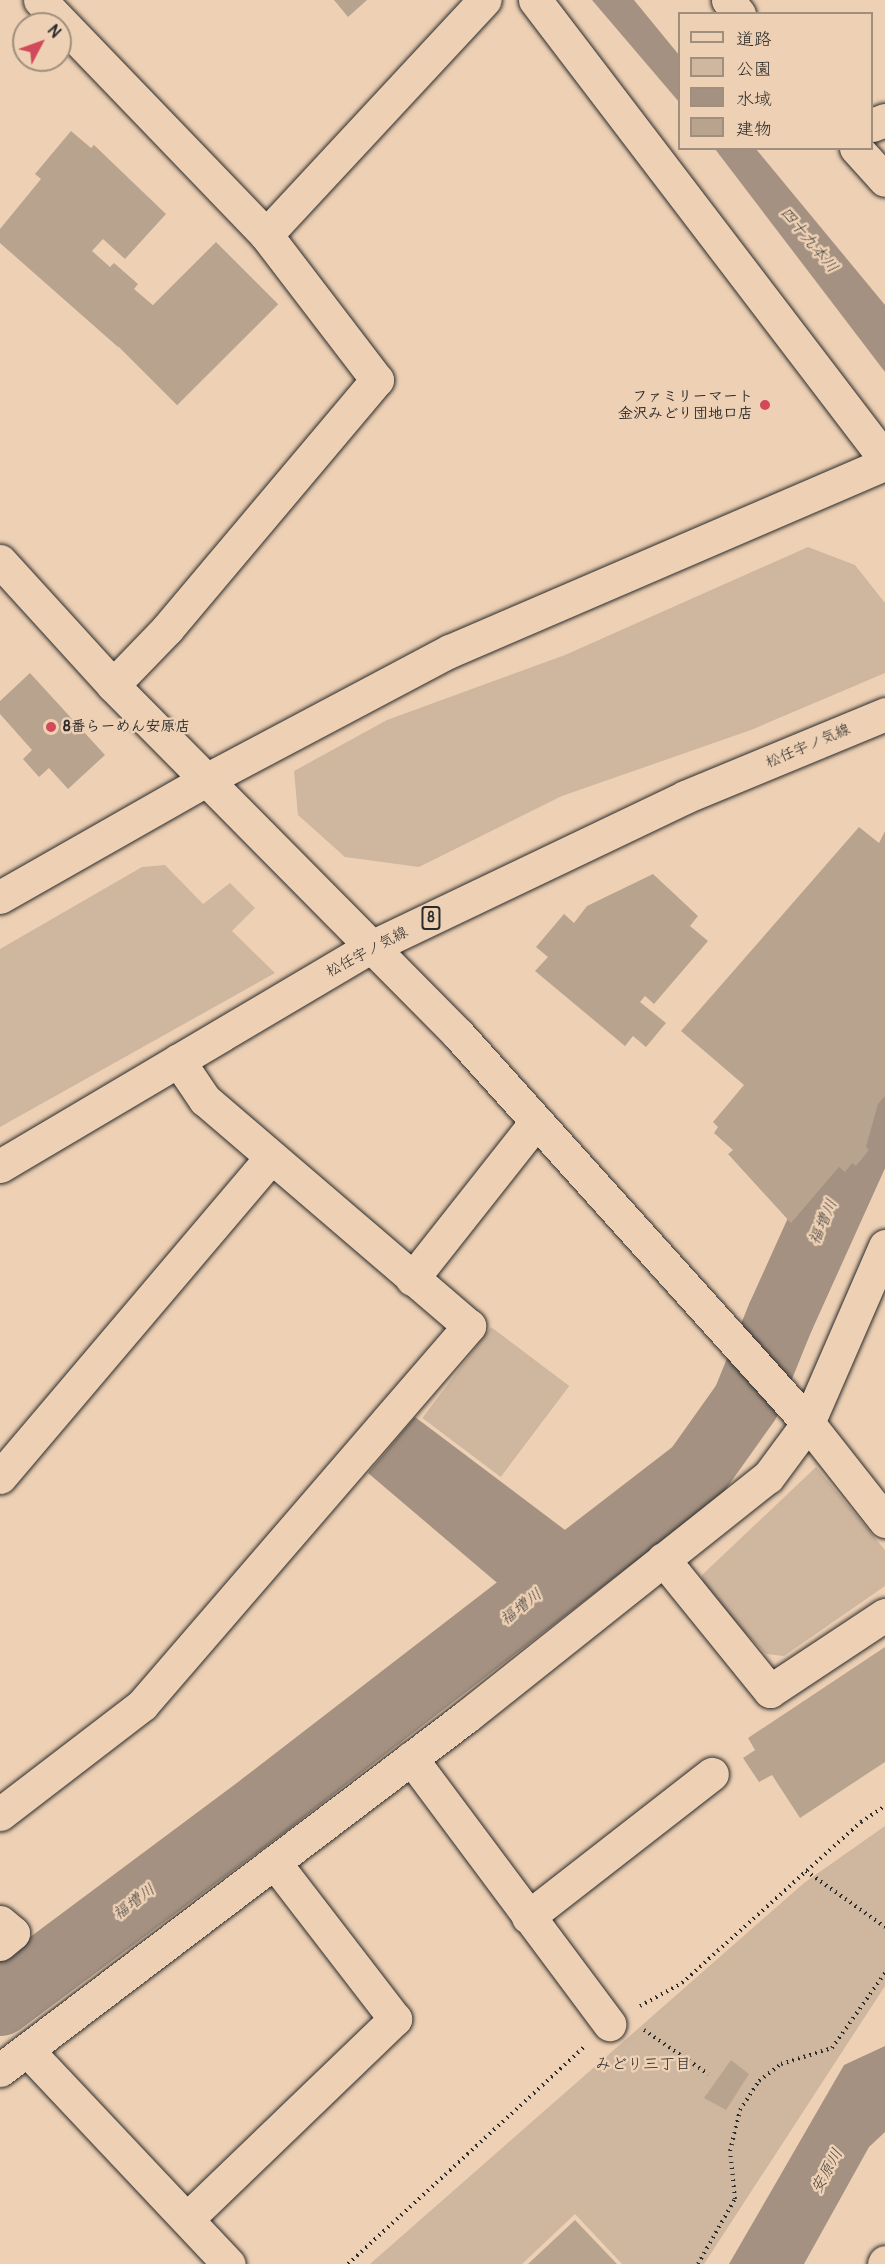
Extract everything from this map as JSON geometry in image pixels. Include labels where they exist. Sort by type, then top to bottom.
[{"type":"street","points":[[40,0],[266,235],[377,380],[166,629],[113,685]]},
{"type":"street","points":[[266,235],[484,0]]},
{"type":"street","points":[[535,0],[885,459]]},
{"type":"street","points":[[728,0],[737,12]]},
{"type":"street","points":[[858,150],[885,180]]},
{"type":"street","points":[[0,897],[204,781],[450,651],[885,464]]},
{"type":"street","points":[[0,561],[204,781],[369,948],[458,1034],[741,1352],[808,1423],[885,1521]]},
{"type":"street","name":"松任宇ノ気線","points":[[0,1166],[369,948],[685,797],[885,714]]},
{"type":"street","points":[[0,1814],[142,1705],[469,1326],[205,1100],[178,1060]]},
{"type":"street","points":[[412,1279],[536,1122]]},
{"type":"street","points":[[0,1478],[270,1158]]},
{"type":"street","points":[[0,2070],[411,1758],[768,1477],[808,1423],[885,1246]]},
{"type":"street","points":[[663,1559],[770,1691],[885,1615]]},
{"type":"street","points":[[411,1758],[528,1917],[616,2020]]},
{"type":"street","points":[[528,1917],[712,1774]]},
{"type":"street","points":[[187,2219],[395,2019],[274,1862]]},
{"type":"street","points":[[0,1922],[13,1933],[0,1944]]},
{"type":"street","points":[[27,2050],[229,2264]]},
{"type":"path","points":[[348,2264],[616,2020],[682,1983],[806,1871],[885,1806]]},
{"type":"path","points":[[806,1871],[885,1927]]},
{"type":"path","points":[[698,2264],[735,2199],[730,2151],[740,2110],[759,2081],[781,2064],[832,2048],[885,1973]]},
{"type":"path","points":[[616,2020],[708,2074]]},
{"type":"green space","points":[[808,547],[855,565],[885,603],[885,673],[751,730],[562,796],[419,867],[345,857],[298,815],[294,771],[387,720],[565,655]]},
{"type":"green space","points":[[165,865],[203,904],[230,883],[255,908],[232,931],[275,973],[0,1127],[0,949],[142,867]]},
{"type":"green space","points":[[491,1327],[569,1386],[501,1477],[422,1418]]},
{"type":"green space","points":[[816,1467],[885,1550],[885,1586],[784,1656],[766,1654],[704,1590],[702,1575]]},
{"type":"green space","points":[[885,1826],[885,1986],[704,2264],[622,2264],[575,2214],[522,2264],[370,2264],[804,1883]]},
{"type":"water","points":[[592,0],[634,0],[678,54],[678,101]]},
{"type":"water","name":"四十九本川","points":[[716,150],[757,150],[885,305],[885,372]]},
{"type":"water","points":[[415,1417],[573,1536],[502,1587],[368,1473]]},
{"type":"water","name":"安原川","points":[[885,2046],[885,2132],[869,2147],[804,2264],[729,2264],[844,2065]]},
{"type":"building","points":[[334,0],[367,0],[348,17]]},
{"type":"building","points":[[71,131],[91,148],[94,145],[166,214],[125,259],[103,239],[92,251],[110,267],[114,263],[138,284],[134,289],[155,307],[118,347],[0,243],[0,229],[41,179],[35,174]]},
{"type":"building","points":[[216,242],[278,304],[177,405],[115,343]]},
{"type":"building","points":[[30,673],[105,755],[68,789],[49,768],[39,777],[23,759],[32,750],[0,714],[0,701]]},
{"type":"building","points":[[859,827],[879,843],[885,831],[885,1096],[878,1104],[866,1147],[869,1150],[856,1166],[852,1163],[845,1172],[839,1167],[791,1223],[728,1154],[733,1150],[714,1133],[718,1127],[713,1122],[744,1085],[681,1031]]},
{"type":"building","points":[[653,874],[698,916],[690,926],[708,941],[654,1004],[645,996],[640,1002],[666,1023],[646,1047],[633,1036],[625,1046],[535,971],[548,957],[536,947],[564,914],[574,923],[587,906]]},
{"type":"building","points":[[885,1647],[885,1762],[800,1818],[772,1775],[759,1782],[743,1758],[755,1750],[748,1738]]},
{"type":"building","points":[[731,2060],[749,2074],[726,2110],[704,2098]]},
{"type":"building","points":[[575,2220],[617,2264],[528,2264]]},
{"type":"waterway","name":"福増川","points":[[0,2002],[264,1805],[697,1471],[746,1402],[781,1316],[885,1086]]},
{"type":"place","name":"ファミリーマート 金沢みどり団地口店","points":[[765,405]]},
{"type":"place","name":"8番らーめん安原店","points":[[51,727]]},
{"type":"district","name":"みどり三丁目","points":[[643,2064]]}]
